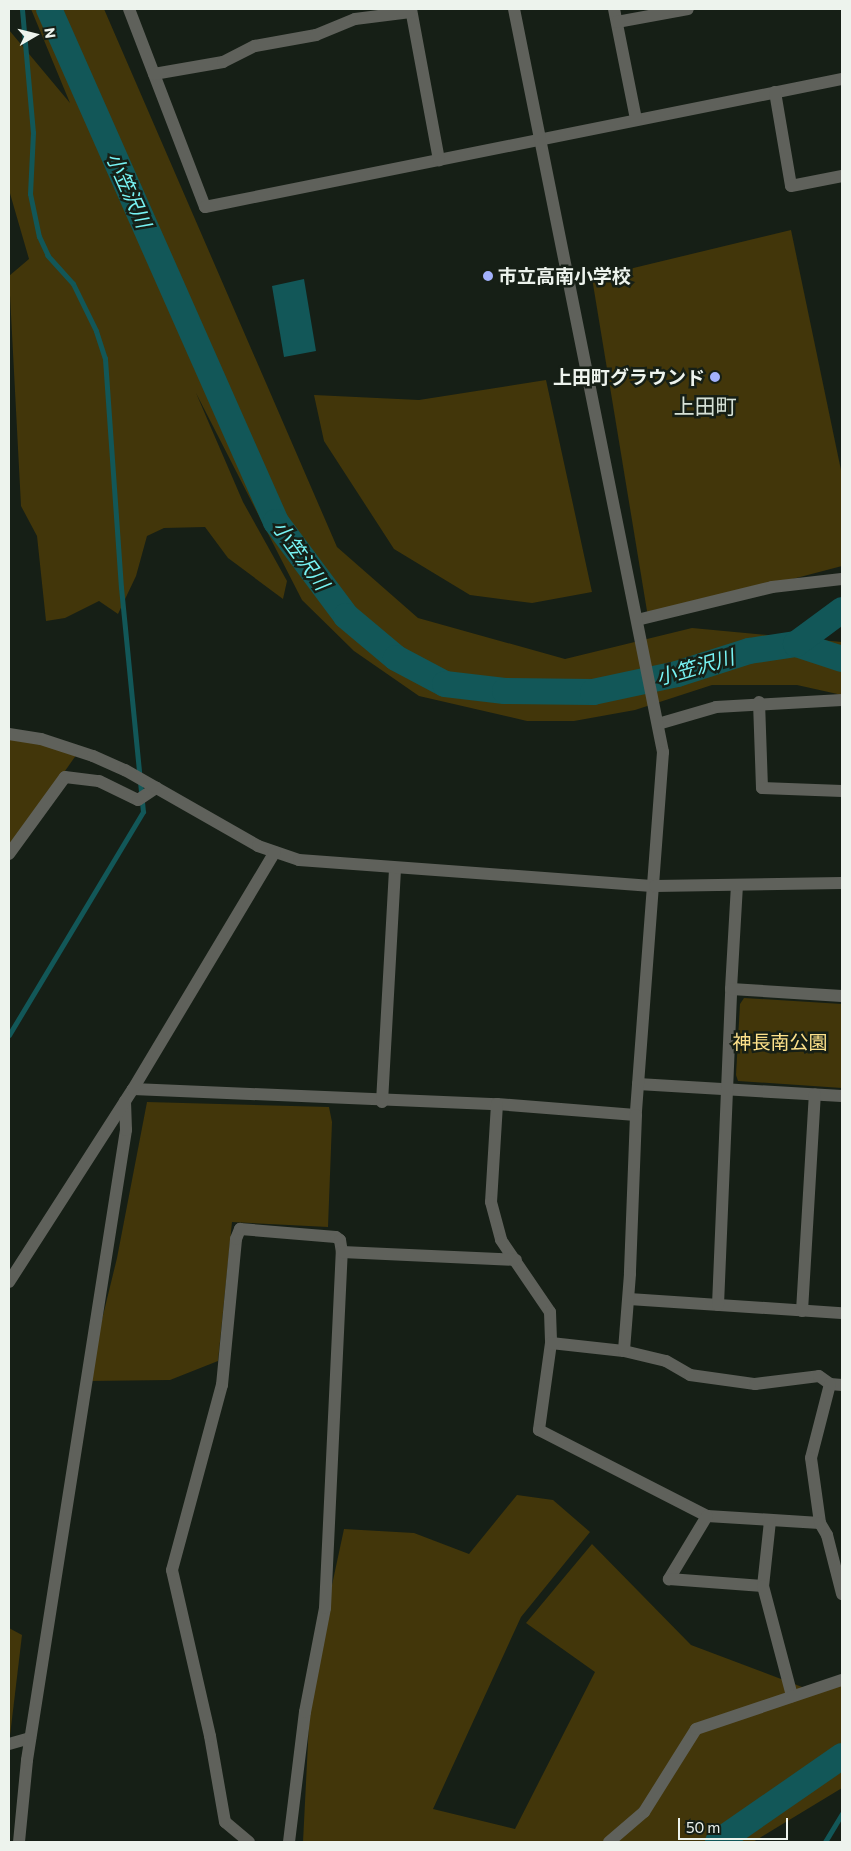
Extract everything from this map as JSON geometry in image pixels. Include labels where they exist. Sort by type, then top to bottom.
[{"type":"street","points":[[129,9],[205,207],[842,79]]},
{"type":"street","points":[[514,9],[655,708],[662,752],[655,886],[636,1115],[629,1299],[624,1351]]},
{"type":"street","points":[[614,9],[636,119]]},
{"type":"street","points":[[617,22],[688,9]]},
{"type":"street","points":[[154,74],[223,62],[255,46],[316,35],[355,19],[411,10],[439,160]]},
{"type":"street","points":[[775,92],[791,186],[842,176]]},
{"type":"street","points":[[637,624],[772,587],[842,579]]},
{"type":"street","points":[[658,724],[716,707],[759,702],[842,700]]},
{"type":"street","points":[[759,702],[762,788],[842,791]]},
{"type":"street","points":[[9,726],[23,737]]},
{"type":"street","points":[[9,734],[66,746],[93,756],[156,788],[225,830],[275,852],[299,860],[395,869],[655,886],[842,883]]},
{"type":"street","points":[[9,854],[64,777],[98,781],[138,800],[156,788]]},
{"type":"street","points":[[9,1282],[125,1102],[275,852]]},
{"type":"street","points":[[382,1102],[395,869]]},
{"type":"street","points":[[718,1305],[729,1090],[731,989],[738,885]]},
{"type":"street","points":[[731,989],[842,996]]},
{"type":"street","points":[[638,1084],[842,1096]]},
{"type":"street","points":[[132,1089],[382,1102],[497,1104],[636,1115]]},
{"type":"street","points":[[802,1311],[815,1094]]},
{"type":"street","points":[[19,1842],[30,1738],[126,1130],[125,1102]]},
{"type":"street","points":[[497,1104],[491,1202],[501,1240],[550,1312],[551,1343],[539,1430],[707,1516],[820,1523]]},
{"type":"street","points":[[249,1842],[225,1822],[210,1736],[172,1570],[222,1385],[236,1239],[240,1229],[336,1236],[340,1240],[342,1252],[324,1608],[305,1712],[289,1842]]},
{"type":"street","points":[[342,1252],[516,1260]]},
{"type":"street","points":[[629,1299],[842,1313]]},
{"type":"street","points":[[551,1343],[624,1351],[666,1361],[690,1375],[756,1384],[819,1376],[836,1385],[811,1458],[820,1523],[827,1535],[842,1594]]},
{"type":"street","points":[[707,1516],[669,1579],[763,1586]]},
{"type":"street","points":[[770,1521],[763,1586],[792,1696]]},
{"type":"street","points":[[609,1842],[644,1812],[696,1729],[842,1680]]},
{"type":"street","points":[[9,1744],[30,1738]]},
{"type":"green space","points":[[31,9],[104,9],[337,547],[418,618],[565,659],[692,628],[842,642],[842,695],[797,685],[712,685],[635,710],[574,721],[527,721],[419,696],[354,651],[302,600],[196,393],[243,502],[287,581],[283,599],[228,558],[205,527],[164,528],[147,536],[136,576],[118,614],[99,601],[65,618],[46,621],[37,536],[21,506],[9,276],[29,259],[9,190],[9,30],[70,103]]},
{"type":"green space","name":"上田町グラウンド","points":[[791,230],[842,475],[842,566],[648,617],[592,278]]},
{"type":"green space","points":[[546,380],[592,592],[532,603],[470,595],[394,549],[324,441],[314,395],[419,400]]},
{"type":"green space","points":[[9,736],[79,751],[9,851]]},
{"type":"green space","name":"神長南公園","points":[[744,998],[842,1004],[842,1088],[738,1081],[736,1075],[740,1004]]},
{"type":"green space","points":[[147,1102],[329,1107],[332,1122],[328,1227],[232,1222],[218,1361],[170,1380],[87,1381],[117,1258]]},
{"type":"green space","points":[[517,1495],[553,1500],[590,1532],[521,1617],[433,1809],[515,1829],[595,1672],[526,1623],[592,1544],[691,1645],[810,1690],[842,1676],[842,1788],[753,1842],[303,1842],[311,1683],[344,1529],[414,1533],[469,1554]]},
{"type":"green space","points":[[9,1628],[22,1635],[9,1744]]},
{"type":"water","points":[[304,279],[316,351],[284,357],[272,286]]},
{"type":"waterway","points":[[9,1035],[143,812],[121,588],[105,359],[96,331],[73,284],[48,256],[39,237],[30,194],[33,133],[22,9]]},
{"type":"waterway","name":"小笠沢川","points":[[49,9],[276,522],[346,616],[396,658],[445,684],[505,691],[593,692],[677,674],[749,651],[796,644],[842,659]]},
{"type":"waterway","points":[[796,644],[842,610]]},
{"type":"waterway","name":"小笠沢川","points":[[718,1842],[842,1756]]},
{"type":"waterway","points":[[825,1842],[842,1814]]},
{"type":"place","name":"市立高南小学校","points":[[488,276]]},
{"type":"place","name":"上田町グラウンド","points":[[715,377]]},
{"type":"district","name":"上田町","points":[[705,406]]}]
